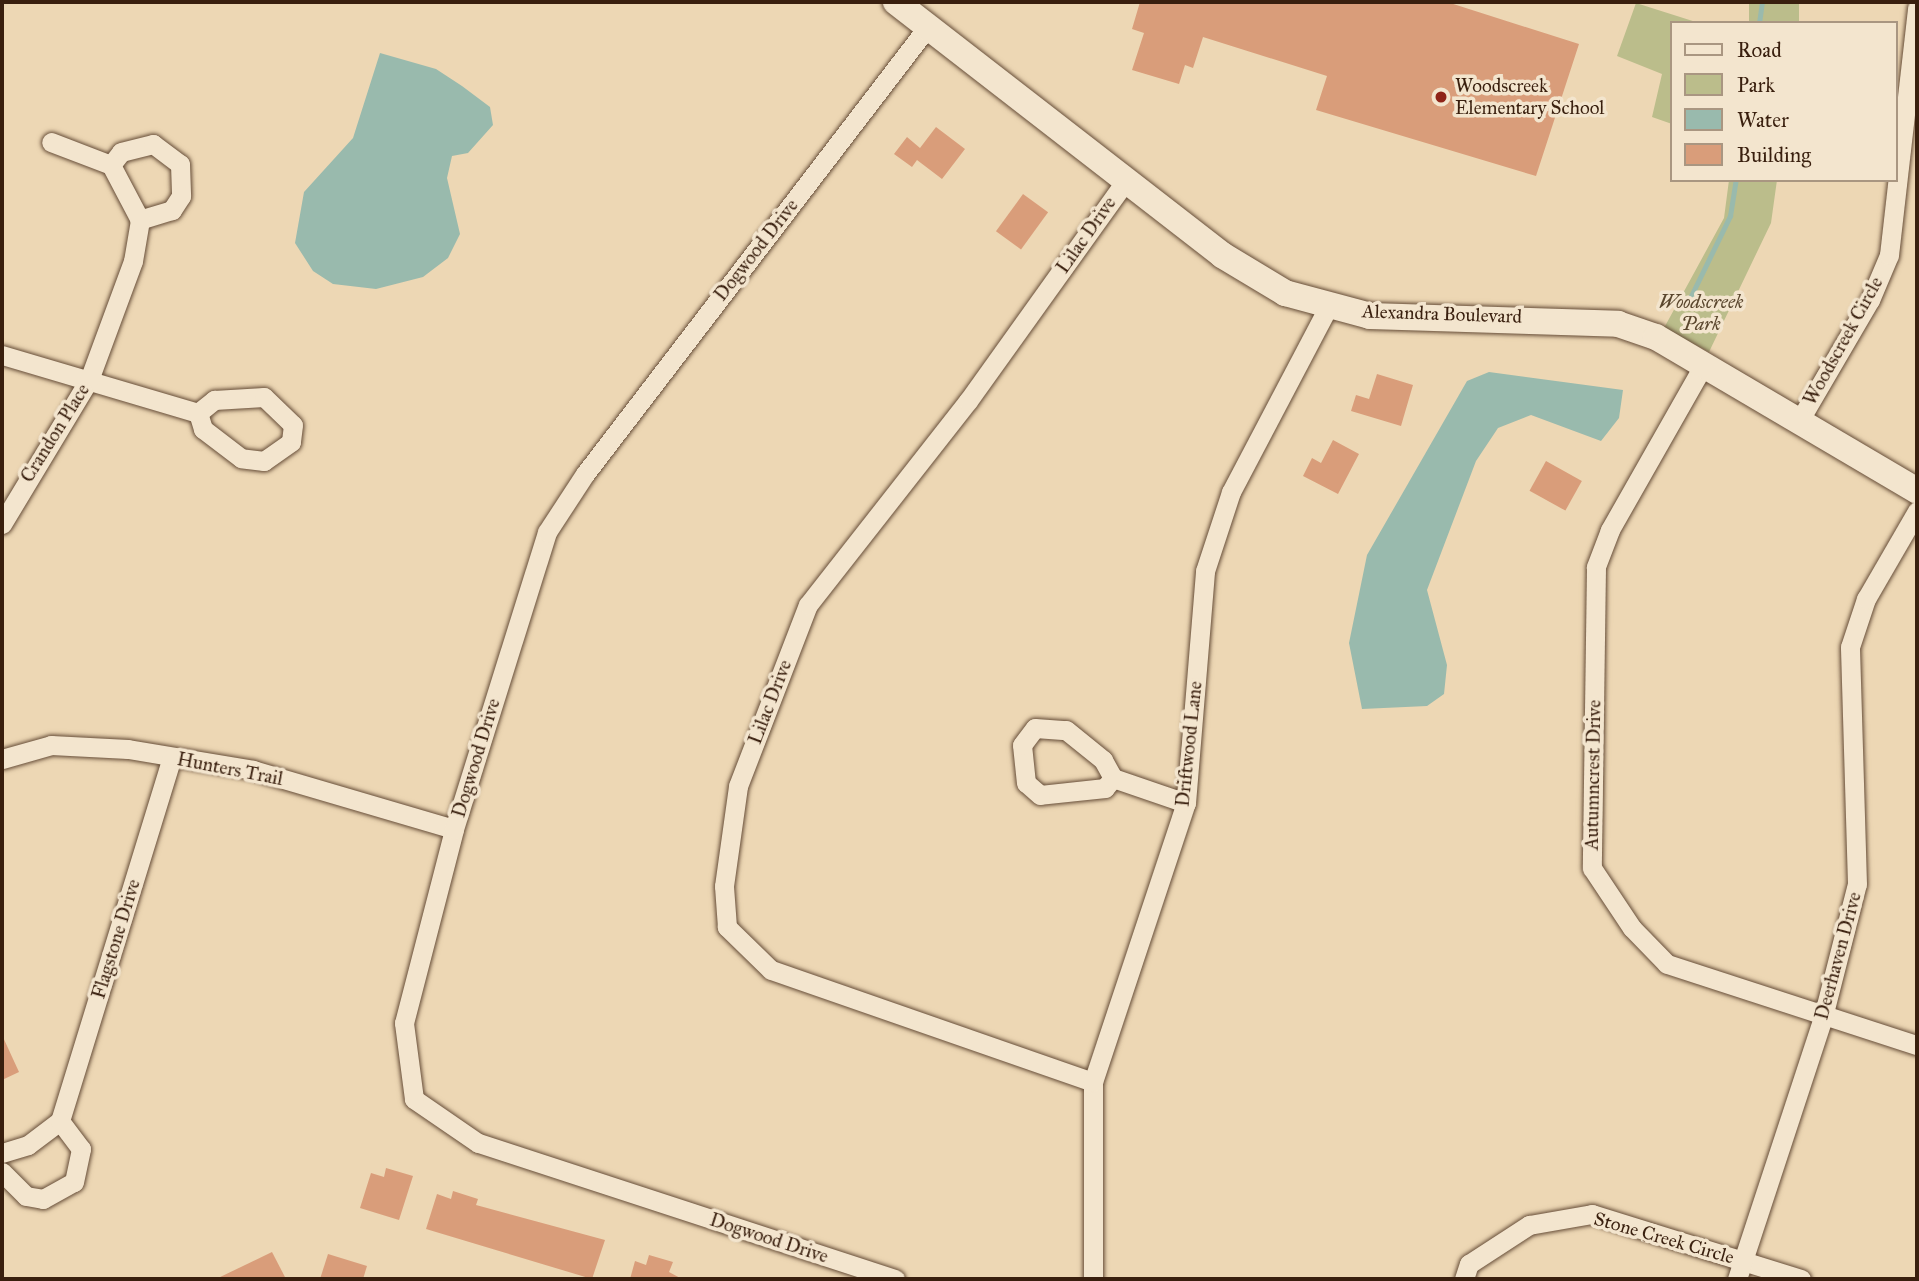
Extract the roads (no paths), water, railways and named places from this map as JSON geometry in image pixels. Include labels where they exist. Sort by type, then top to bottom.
[{"type":"street","name":"Alexandra Boulevard","points":[[896,2],[926,29],[1222,255],[1285,293],[1328,307],[1370,316],[1618,324],[1656,337],[1917,491]]},
{"type":"street","name":"Woodscreek Circle","points":[[1898,176],[1917,8]]},
{"type":"street","name":"Dogwood Drive","points":[[895,1279],[478,1143],[414,1099],[404,1023],[454,829],[547,532],[584,474],[926,29]]},
{"type":"street","points":[[51,142],[111,165],[141,220],[157,219],[177,203],[184,180],[180,164],[153,144],[121,152],[111,165]]},
{"type":"street","name":"Lilac Drive","points":[[1093,1082],[771,970],[727,927],[724,887],[738,786],[808,605],[968,401],[1126,180]]},
{"type":"street","name":"Woodscreek Circle","points":[[1798,423],[1889,255],[1897,182]]},
{"type":"street","name":"Crandon Place","points":[[2,524],[89,380],[133,261],[141,220]]},
{"type":"street","name":"Driftwood Lane","points":[[1093,1279],[1093,1082],[1186,803],[1205,571],[1231,492],[1328,307]]},
{"type":"street","points":[[2,355],[198,413]]},
{"type":"street","name":"Autumncrest Drive","points":[[1703,366],[1610,530],[1596,567],[1592,868],[1632,928],[1667,964],[1823,1017],[1917,1045]]},
{"type":"street","points":[[264,397],[293,425],[291,442],[264,461],[241,458],[203,429],[198,413],[214,400],[264,397]]},
{"type":"street","name":"Deerhaven Drive","points":[[1741,1270],[1823,1017],[1857,884],[1850,648],[1866,599],[1917,510]]},
{"type":"street","points":[[1113,778],[1105,788],[1040,795],[1026,783],[1021,745],[1035,728],[1066,730],[1103,760],[1113,778],[1186,803]]},
{"type":"street","name":"Hunters Trail","points":[[2,758],[87,743],[253,770],[454,829]]},
{"type":"street","name":"Flagstone Drive","points":[[60,1121],[172,758]]},
{"type":"street","points":[[2,1153],[28,1145],[60,1121],[81,1149],[74,1182],[43,1199],[26,1196],[2,1172]]},
{"type":"street","name":"Stone Creek Circle","points":[[1464,1279],[1469,1264],[1529,1225],[1592,1214],[1741,1270],[1801,1279]]},
{"type":"water","points":[[380,53],[436,69],[490,107],[493,125],[468,153],[452,156],[447,178],[460,234],[448,258],[423,277],[376,289],[333,284],[313,271],[295,243],[304,192],[353,138]]},
{"type":"water","points":[[1489,372],[1623,390],[1619,418],[1601,441],[1531,415],[1498,428],[1476,461],[1427,590],[1447,665],[1444,694],[1427,706],[1362,709],[1349,643],[1367,555],[1467,381]]},
{"type":"waterway","points":[[1759,21],[1762,2]]},
{"type":"waterway","points":[[1688,302],[1730,216],[1736,182]]},
{"type":"place","name":"Woodscreek Elementary School","points":[[1441,97]]},
{"type":"park label","name":"Woodscreek Park","points":[[1701,313]]}]
